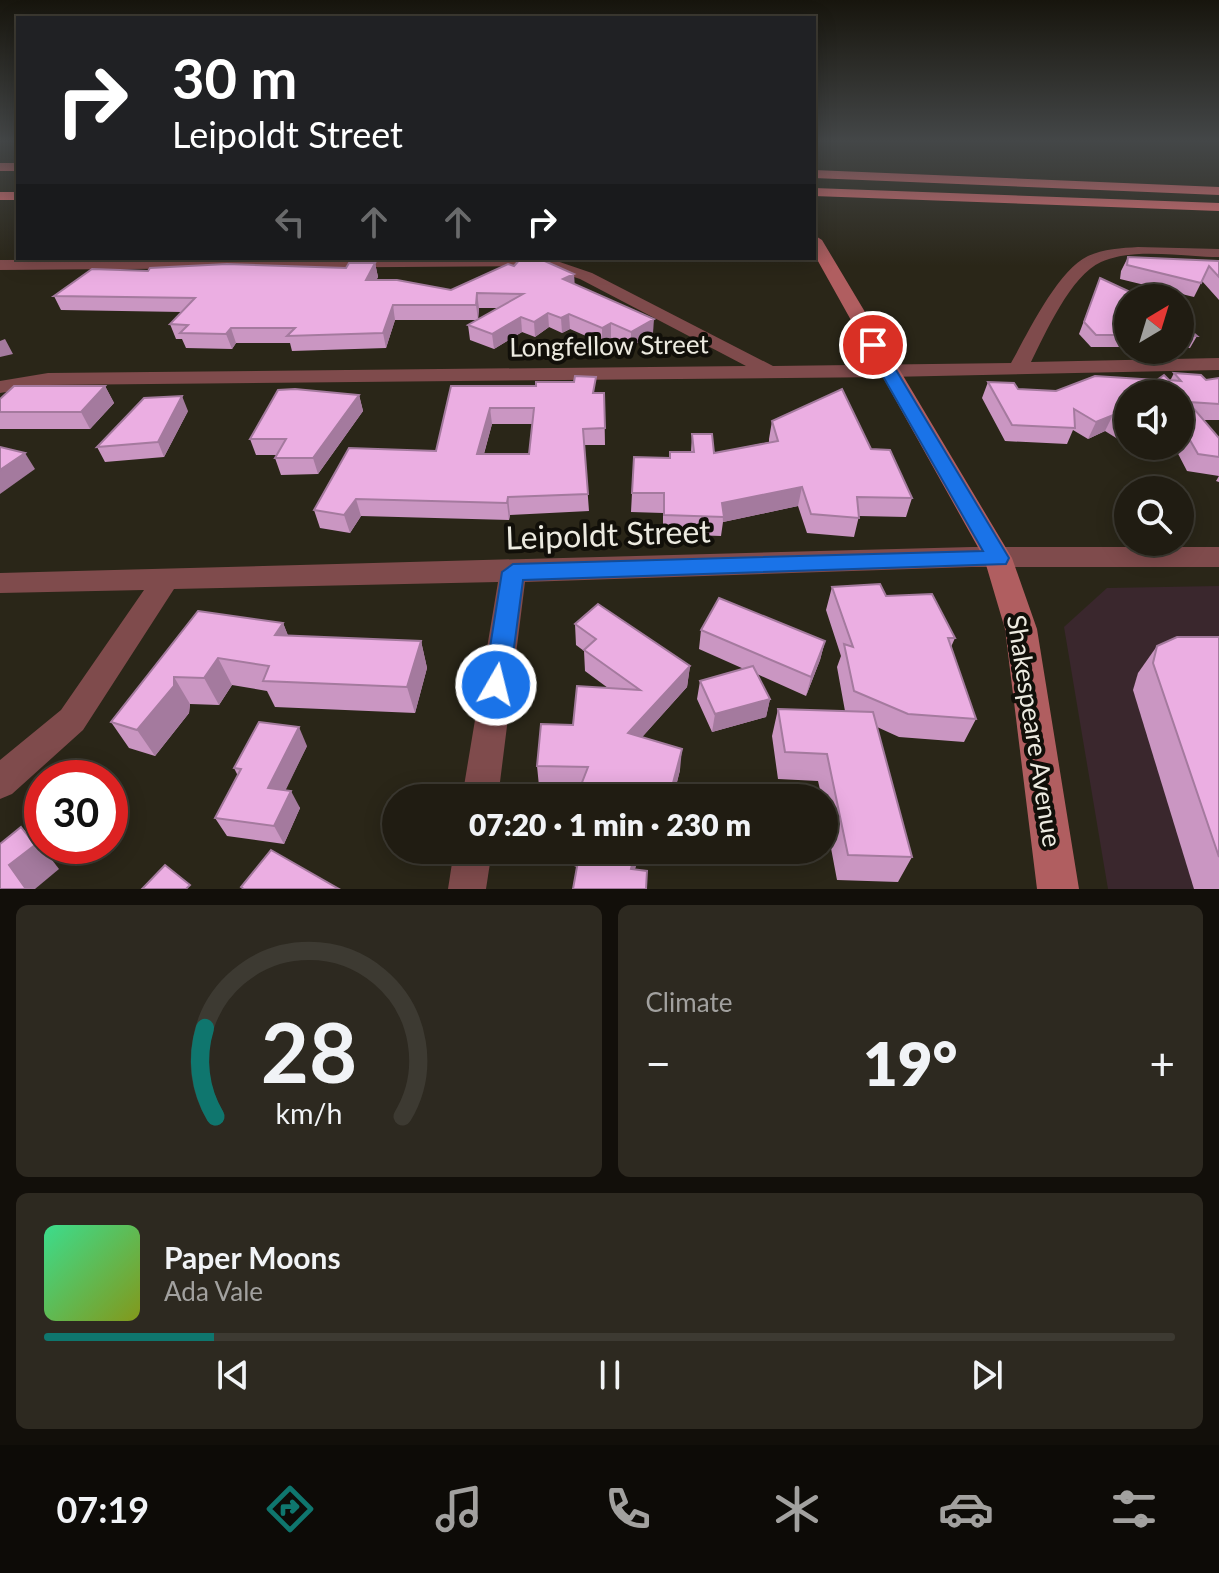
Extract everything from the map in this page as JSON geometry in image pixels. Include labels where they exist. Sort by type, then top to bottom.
[{"type":"highway","points":[[1016,182],[1219,191]]},
{"type":"highway","points":[[816,192],[1219,207]]},
{"type":"street","name":"Shakespeare Avenue","points":[[816,244],[998,558],[1021,629],[1058,889]]},
{"type":"street","points":[[1019,366],[1042,322],[1080,271],[1094,259],[1115,254],[1219,253]]},
{"type":"street","points":[[0,265],[542,261],[586,276],[766,370]]},
{"type":"street","points":[[0,281],[60,265]]},
{"type":"street","name":"Longfellow Street","points":[[0,387],[48,379],[88,378],[888,371],[1219,364]]},
{"type":"street","name":"Leipoldt Street","points":[[0,583],[998,558],[1219,557]]},
{"type":"street","points":[[482,784],[513,572]]},
{"type":"street","points":[[0,782],[72,720],[166,580]]},
{"type":"street","points":[[467,889],[471,864]]},
{"type":"shaded area","points":[[1219,586],[1219,889],[1108,889],[1064,627],[1107,588]]},
{"type":"building","points":[[1128,257],[1219,261],[1219,277],[1209,266],[1201,283],[1127,265]]},
{"type":"building","points":[[519,260],[542,260],[574,274],[563,279],[654,319],[631,332],[611,323],[602,328],[569,314],[561,318],[548,313],[534,322],[521,317],[492,334],[468,325],[523,294],[477,293],[476,305],[393,305],[383,333],[287,336],[295,328],[231,328],[226,334],[180,333],[188,325],[170,324],[195,298],[54,296],[92,269],[148,271],[150,268],[227,264],[346,268],[349,263],[375,263],[366,280],[397,280],[451,290],[508,264],[514,266]]},
{"type":"building","points":[[1100,278],[1114,285],[1114,335],[1096,335],[1084,322]]},
{"type":"building","points":[[1174,373],[1201,375],[1206,380],[1219,378],[1219,404],[1194,402],[1194,380],[1180,380]]},
{"type":"building","points":[[575,376],[596,377],[593,393],[604,393],[605,428],[583,429],[588,494],[508,497],[507,503],[356,499],[344,515],[314,510],[349,448],[436,451],[451,386],[536,386],[536,382],[574,382]],"holes":[[[490,408],[534,408],[529,454],[477,454]]]},
{"type":"building","points":[[1095,376],[1157,380],[1114,380],[1114,416],[1096,422],[1074,409],[1075,428],[1012,425],[988,382],[1014,383],[1018,389],[1056,391]]},
{"type":"building","points":[[14,386],[105,386],[81,412],[0,412],[0,399]]},
{"type":"building","points":[[842,389],[871,449],[890,450],[912,498],[857,497],[859,518],[811,514],[802,487],[722,503],[724,517],[664,515],[664,493],[632,493],[634,457],[670,458],[670,452],[694,452],[692,434],[712,434],[714,453],[778,441],[772,421]]},
{"type":"building","points":[[278,390],[359,395],[313,458],[275,458],[286,439],[250,439]]},
{"type":"building","points":[[182,396],[158,442],[97,447],[144,398]]},
{"type":"building","points":[[1194,409],[1219,438],[1219,457],[1198,454],[1194,447]]},
{"type":"building","points":[[0,447],[25,453],[0,470]]},
{"type":"building","points":[[880,584],[886,596],[932,594],[955,638],[948,638],[976,719],[908,714],[854,691],[844,644],[853,647],[832,587]]},
{"type":"building","points":[[719,598],[825,641],[811,677],[701,630]]},
{"type":"building","points":[[598,604],[690,666],[628,733],[682,749],[673,784],[581,784],[588,767],[537,766],[541,724],[573,725],[577,686],[640,690],[584,650],[596,639],[575,624]]},
{"type":"building","points":[[198,611],[283,623],[275,635],[421,641],[407,687],[263,681],[269,666],[218,658],[204,678],[174,677],[174,686],[137,730],[111,722]]},
{"type":"building","points":[[1177,637],[1219,637],[1219,857],[1153,663],[1157,646]]},
{"type":"building","points":[[753,666],[770,699],[715,714],[700,681]]},
{"type":"building","points":[[778,709],[873,712],[912,857],[848,855],[838,807],[838,784],[833,784],[827,754],[785,752]]},
{"type":"building","points":[[259,722],[299,727],[268,788],[291,791],[274,826],[215,818],[241,769],[234,768]]},
{"type":"building","points":[[21,827],[24,831],[24,853],[9,865],[26,889],[0,889],[0,844]]},
{"type":"building","points":[[271,850],[339,889],[241,887]]},
{"type":"building","points":[[577,864],[632,864],[631,869],[647,871],[646,889],[573,889]]},
{"type":"building","points":[[165,865],[190,885],[186,889],[142,889]]},
{"type":"route","points":[[496,685],[513,572],[998,558],[873,345]]}]
